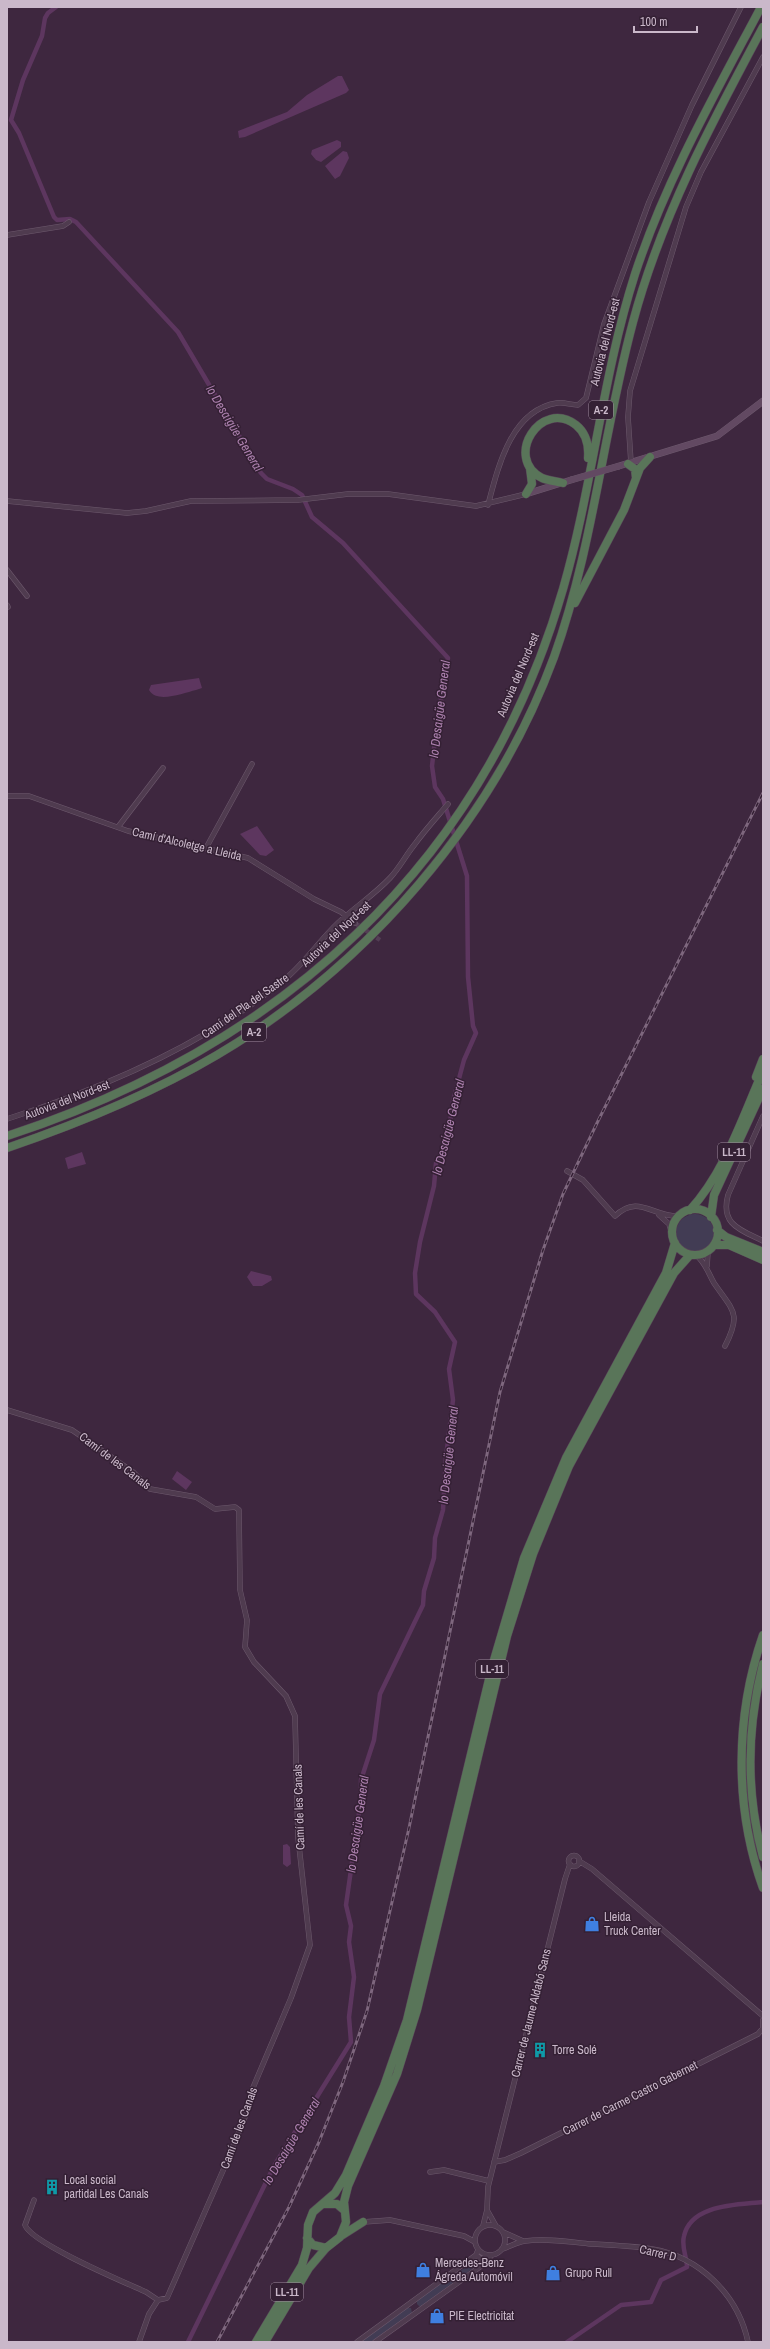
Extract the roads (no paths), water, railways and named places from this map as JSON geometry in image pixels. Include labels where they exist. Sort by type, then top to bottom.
[{"type":"highway","name":"Autovia del Nord-est","points":[[7,1136],[87,1106],[154,1077],[202,1051],[263,1012],[315,972],[361,930],[403,885],[455,817],[479,780],[507,730],[534,673],[558,608],[575,544],[613,348],[641,257],[683,156],[761,7]]},
{"type":"highway","name":"Autovia del Nord-est","points":[[7,1148],[74,1124],[149,1091],[217,1055],[265,1024],[319,983],[361,946],[409,895],[460,830],[489,786],[527,718],[562,633],[586,546],[622,366],[645,280],[681,186],[763,27]]},
{"type":"highway","name":"A-2","points":[[526,494],[532,484],[530,468],[526,459],[525,447],[529,434],[537,426],[547,420],[559,418],[572,422],[582,430],[587,440],[588,457],[576,520],[558,595],[558,608]]},
{"type":"highway","name":"A-2","points":[[562,633],[584,583],[624,510],[640,468],[650,457]]},
{"type":"highway","points":[[630,463],[635,469],[636,478]]},
{"type":"highway","points":[[530,468],[542,478],[567,482]]},
{"type":"highway","points":[[725,1156],[727,1143],[763,1059]]},
{"type":"highway","name":"LL-11","points":[[680,1216],[690,1210],[706,1192],[725,1156],[763,1072]]},
{"type":"highway","name":"LL-11","points":[[711,1217],[714,1195],[763,1089]]},
{"type":"highway","points":[[690,1210],[704,1212],[711,1217],[717,1230],[726,1238],[763,1252]]},
{"type":"highway","points":[[680,1216],[674,1222],[672,1234],[675,1243],[680,1249],[693,1255],[708,1251],[714,1245],[717,1230]]},
{"type":"highway","name":"LL-11","points":[[256,2342],[299,2272],[305,2258],[310,2219],[313,2212],[335,2193],[346,2175],[398,2050],[420,1968],[494,1660],[526,1551],[566,1458],[666,1273],[675,1243]]},
{"type":"highway","points":[[714,1245],[729,1245],[763,1260]]},
{"type":"highway","name":"LL-11","points":[[265,2342],[309,2268],[326,2248],[340,2237],[346,2222],[344,2202],[348,2186],[397,2074],[413,2027],[498,1671],[532,1554],[560,1486],[592,1422],[673,1275],[693,1255]]},
{"type":"highway","points":[[763,1635],[749,1688],[742,1753],[745,1815],[751,1846],[763,1888]]},
{"type":"highway","points":[[763,1664],[754,1710],[750,1756],[754,1814],[763,1857]]},
{"type":"highway","points":[[323,2204],[337,2204],[345,2213],[363,2222]]},
{"type":"highway","points":[[340,2237],[363,2222]]},
{"type":"highway","points":[[307,2238],[313,2245],[326,2248]]},
{"type":"street","points":[[488,505],[509,440],[522,423],[535,412],[551,404],[562,403],[578,405],[585,400],[604,324],[649,202],[692,106],[741,7]]},
{"type":"street","points":[[630,463],[628,417],[630,392],[683,215],[701,172],[763,57]]},
{"type":"street","points":[[7,235],[63,226],[69,222]]},
{"type":"street","points":[[7,501],[127,513],[146,511],[196,500],[301,500],[327,495],[382,494],[467,506],[488,505],[717,436],[763,401]]},
{"type":"street","points":[[7,570],[27,596]]},
{"type":"street","points":[[206,848],[252,764]]},
{"type":"street","points":[[118,828],[163,768]]},
{"type":"street","name":"Camí d'Alcoletge a Lleida","points":[[7,796],[29,796],[118,828],[248,858],[303,893],[346,915],[355,923]]},
{"type":"street","name":"Camí del Pla del Sastre","points":[[7,1120],[92,1089],[204,1034],[284,981],[346,915],[364,903],[389,879],[404,862],[420,836],[448,804]]},
{"type":"street","points":[[763,1116],[728,1195],[726,1206],[729,1220],[732,1225],[763,1241]]},
{"type":"street","points":[[567,1171],[588,1184],[615,1216],[624,1208],[633,1205],[641,1206],[658,1214],[669,1224],[672,1234]]},
{"type":"street","points":[[658,1214],[680,1216]]},
{"type":"street","points":[[708,1251],[707,1266],[713,1282],[729,1302],[735,1315],[734,1326],[725,1346]]},
{"type":"street","points":[[693,1255],[707,1266]]},
{"type":"street","name":"Camí de les Canals","points":[[7,1410],[27,1415],[75,1432],[136,1474],[150,1489],[196,1497],[215,1509],[235,1507],[239,1510],[240,1590],[247,1620],[245,1647],[252,1660],[286,1696],[295,1716],[298,1837],[310,1947],[291,1998],[252,2090],[247,2112],[225,2166],[167,2298],[158,2300],[150,2314],[139,2342]]},
{"type":"street","points":[[579,1861],[576,1866],[570,1864],[569,1859],[572,1856],[577,1856],[579,1861],[592,1869],[763,2016]]},
{"type":"street","name":"Carrer de Jaume Aldabó Sans","points":[[483,2226],[487,2210],[487,2192],[489,2181],[563,1886],[570,1864]]},
{"type":"street","points":[[763,2020],[763,2028]]},
{"type":"street","name":"Carrer de Carme Castro Gabernet","points":[[494,2162],[508,2159],[758,2034],[763,2028]]},
{"type":"street","points":[[430,2172],[444,2170],[489,2181]]},
{"type":"street","points":[[34,2200],[25,2225],[31,2233],[59,2251],[146,2292],[158,2300]]},
{"type":"street","points":[[375,2342],[486,2263],[492,2255],[502,2249],[505,2241],[502,2231],[496,2226],[487,2210]]},
{"type":"street","points":[[363,2222],[390,2220],[464,2236],[475,2242]]},
{"type":"street","points":[[464,2236],[477,2231],[483,2226],[496,2226]]},
{"type":"street","points":[[477,2231],[475,2242],[478,2250],[483,2254],[492,2255]]},
{"type":"street","name":"Carrer D","points":[[502,2231],[524,2241],[637,2247],[666,2252],[689,2261],[716,2281],[724,2291],[740,2318],[748,2342]]},
{"type":"street","name":"Carrer D","points":[[502,2249],[524,2241]]},
{"type":"street","points":[[357,2342],[476,2255],[478,2250]]},
{"type":"street","points":[[476,2255],[486,2263]]},
{"type":"street","points":[[411,2303],[418,2311]]},
{"type":"waterway","name":"lo Desaigüe General","points":[[56,7],[48,13],[45,18],[42,36],[23,80],[11,120],[19,133],[54,217],[57,220],[70,219],[76,222],[178,332],[261,473],[267,479],[293,489],[302,495],[312,517],[343,543],[448,658],[440,693],[442,707],[437,723],[432,766],[435,787],[443,799],[467,876],[468,977],[473,1026],[476,1033],[464,1060],[453,1101],[447,1143],[436,1163],[434,1186],[420,1242],[415,1273],[416,1294],[435,1312],[455,1342],[449,1369],[453,1400],[446,1457],[443,1510],[435,1538],[434,1558],[424,1591],[423,1605],[380,1694],[374,1740],[361,1780],[361,1799],[346,1905],[351,1926],[349,1942],[354,1977],[349,2017],[351,2042],[274,2166],[188,2342]]},
{"type":"waterway","points":[[567,2342],[621,2305],[651,2302],[661,2280],[687,2267],[683,2240],[688,2225],[696,2218],[705,2212],[716,2208],[763,2202]]},
{"type":"tunnel","points":[[355,923],[380,940]]},
{"type":"railway","points":[[217,2342],[289,2207],[319,2142],[343,2082],[367,2011],[409,1828],[500,1392],[543,1250],[563,1194],[598,1121],[763,793]]},
{"type":"place","name":"Lleida Truck Center","points":[[592,1924]]},
{"type":"place","name":"Torre Solé","points":[[540,2050]]},
{"type":"place","name":"Local social partidal Les Canals","points":[[52,2187]]},
{"type":"place","name":"Mercedes-Benz Ágreda Automóvil","points":[[423,2270]]},
{"type":"place","name":"Grupo Rull","points":[[553,2273]]},
{"type":"place","name":"PIE Electricitat","points":[[437,2316]]}]
